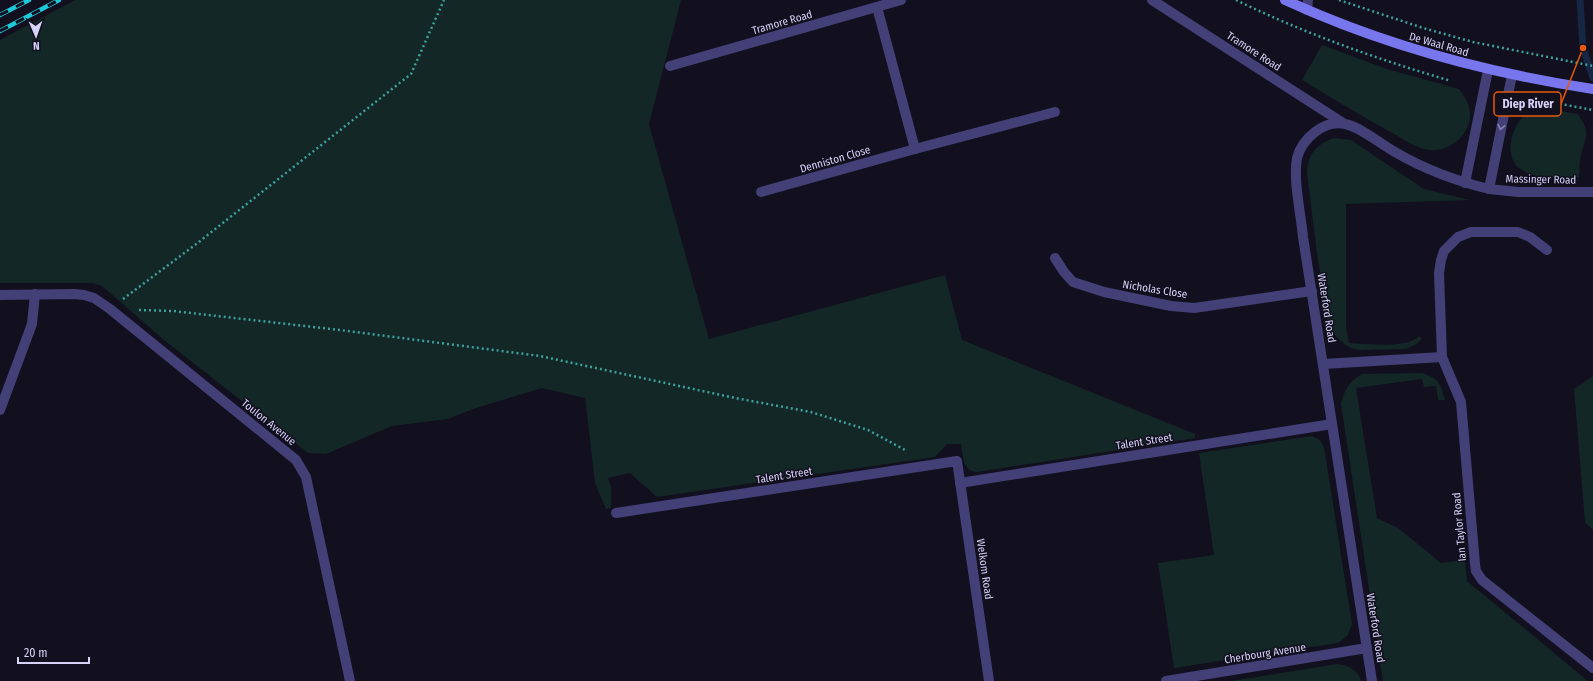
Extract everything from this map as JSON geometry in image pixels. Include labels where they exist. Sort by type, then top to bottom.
[{"type":"main road","name":"De Waal Road","points":[[1286,0],[1307,5],[1385,40],[1488,70],[1593,90]]},
{"type":"street","name":"Tramore Road","points":[[670,66],[900,0]]},
{"type":"street","name":"Tramore Road","points":[[1152,0],[1343,123]]},
{"type":"street","points":[[877,7],[915,149]]},
{"type":"street","points":[[1464,183],[1488,70]]},
{"type":"street","points":[[1343,123],[1352,126],[1396,153],[1421,166],[1464,183],[1489,189],[1512,75]]},
{"type":"street","name":"Denniston Close","points":[[761,192],[1055,112]]},
{"type":"street","name":"Waterford Road","points":[[1343,123],[1330,125],[1319,129],[1309,136],[1301,146],[1297,158],[1296,178],[1372,681]]},
{"type":"street","name":"Massinger Road","points":[[1489,189],[1518,192],[1593,192]]},
{"type":"street","name":"Ian Taylor Road","points":[[1547,250],[1530,237],[1518,232],[1471,232],[1458,237],[1444,251],[1439,273],[1442,357],[1461,402],[1476,571],[1482,580],[1593,668]]},
{"type":"street","name":"Nicholas Close","points":[[1055,258],[1073,282],[1104,292],[1171,306],[1194,308],[1312,291]]},
{"type":"street","points":[[0,294],[35,294],[32,324],[0,410]]},
{"type":"street","name":"Toulon Avenue","points":[[35,294],[84,295],[94,298],[110,309],[290,455],[300,466],[306,477],[350,681]]},
{"type":"street","points":[[1323,364],[1442,357]]},
{"type":"street","name":"Talent Street","points":[[960,483],[1332,424]]},
{"type":"street","name":"Talent Street","points":[[616,513],[957,461]]},
{"type":"street","name":"Welkom Road","points":[[957,461],[989,681]]},
{"type":"street","name":"Cherbourg Avenue","points":[[1166,681],[1367,648]]},
{"type":"path","points":[[110,309],[196,245],[411,74],[444,0]]},
{"type":"path","points":[[1339,0],[1423,28],[1473,42],[1593,66]]},
{"type":"path","points":[[1545,101],[1593,110]]},
{"type":"path","points":[[110,309],[173,311],[340,330],[540,356],[735,398],[811,412],[868,430],[908,452],[924,466]]},
{"type":"green space","points":[[75,0],[681,0],[649,124],[709,339],[945,275],[962,340],[1195,434],[1195,438],[977,472],[968,469],[966,466],[961,444],[947,444],[935,457],[657,497],[630,473],[608,478],[611,487],[611,508],[606,509],[595,483],[585,398],[542,388],[473,409],[448,419],[392,426],[326,454],[308,453],[164,340],[102,286],[93,283],[0,283],[0,40]]},
{"type":"green space","points":[[1322,45],[1387,69],[1459,89],[1470,109],[1469,123],[1466,130],[1457,141],[1444,148],[1430,150],[1420,148],[1302,80]]},
{"type":"green space","points":[[1541,108],[1578,114],[1582,120],[1586,130],[1586,138],[1580,158],[1579,177],[1540,177],[1519,168],[1514,162],[1510,147],[1514,130],[1523,116],[1530,111]]},
{"type":"green space","points":[[1334,138],[1351,140],[1424,189],[1470,200],[1346,204],[1346,328],[1349,343],[1386,345],[1406,343],[1419,336],[1422,339],[1415,345],[1406,349],[1359,350],[1351,348],[1344,344],[1328,326],[1307,172],[1309,160],[1314,150],[1328,140]]},
{"type":"green space","points":[[1422,373],[1432,377],[1438,382],[1445,400],[1438,400],[1436,386],[1424,387],[1422,379],[1356,388],[1377,518],[1398,528],[1441,563],[1465,560],[1467,581],[1588,681],[1383,681],[1341,404],[1348,386],[1362,374]]},
{"type":"green space","points":[[1593,376],[1593,530],[1585,522],[1574,389]]},
{"type":"green space","points":[[1312,436],[1320,440],[1324,447],[1352,624],[1348,635],[1338,643],[1174,668],[1158,563],[1214,555],[1199,453]]},
{"type":"green space","points":[[1337,664],[1355,671],[1360,677],[1361,681],[1231,681]]},
{"type":"waterway","points":[[1580,0],[1583,48],[1593,78]]},
{"type":"railway","points":[[0,15],[29,0]]},
{"type":"railway","points":[[0,31],[59,0]]},
{"type":"place","name":"Diep River","points":[[1583,48]]}]
